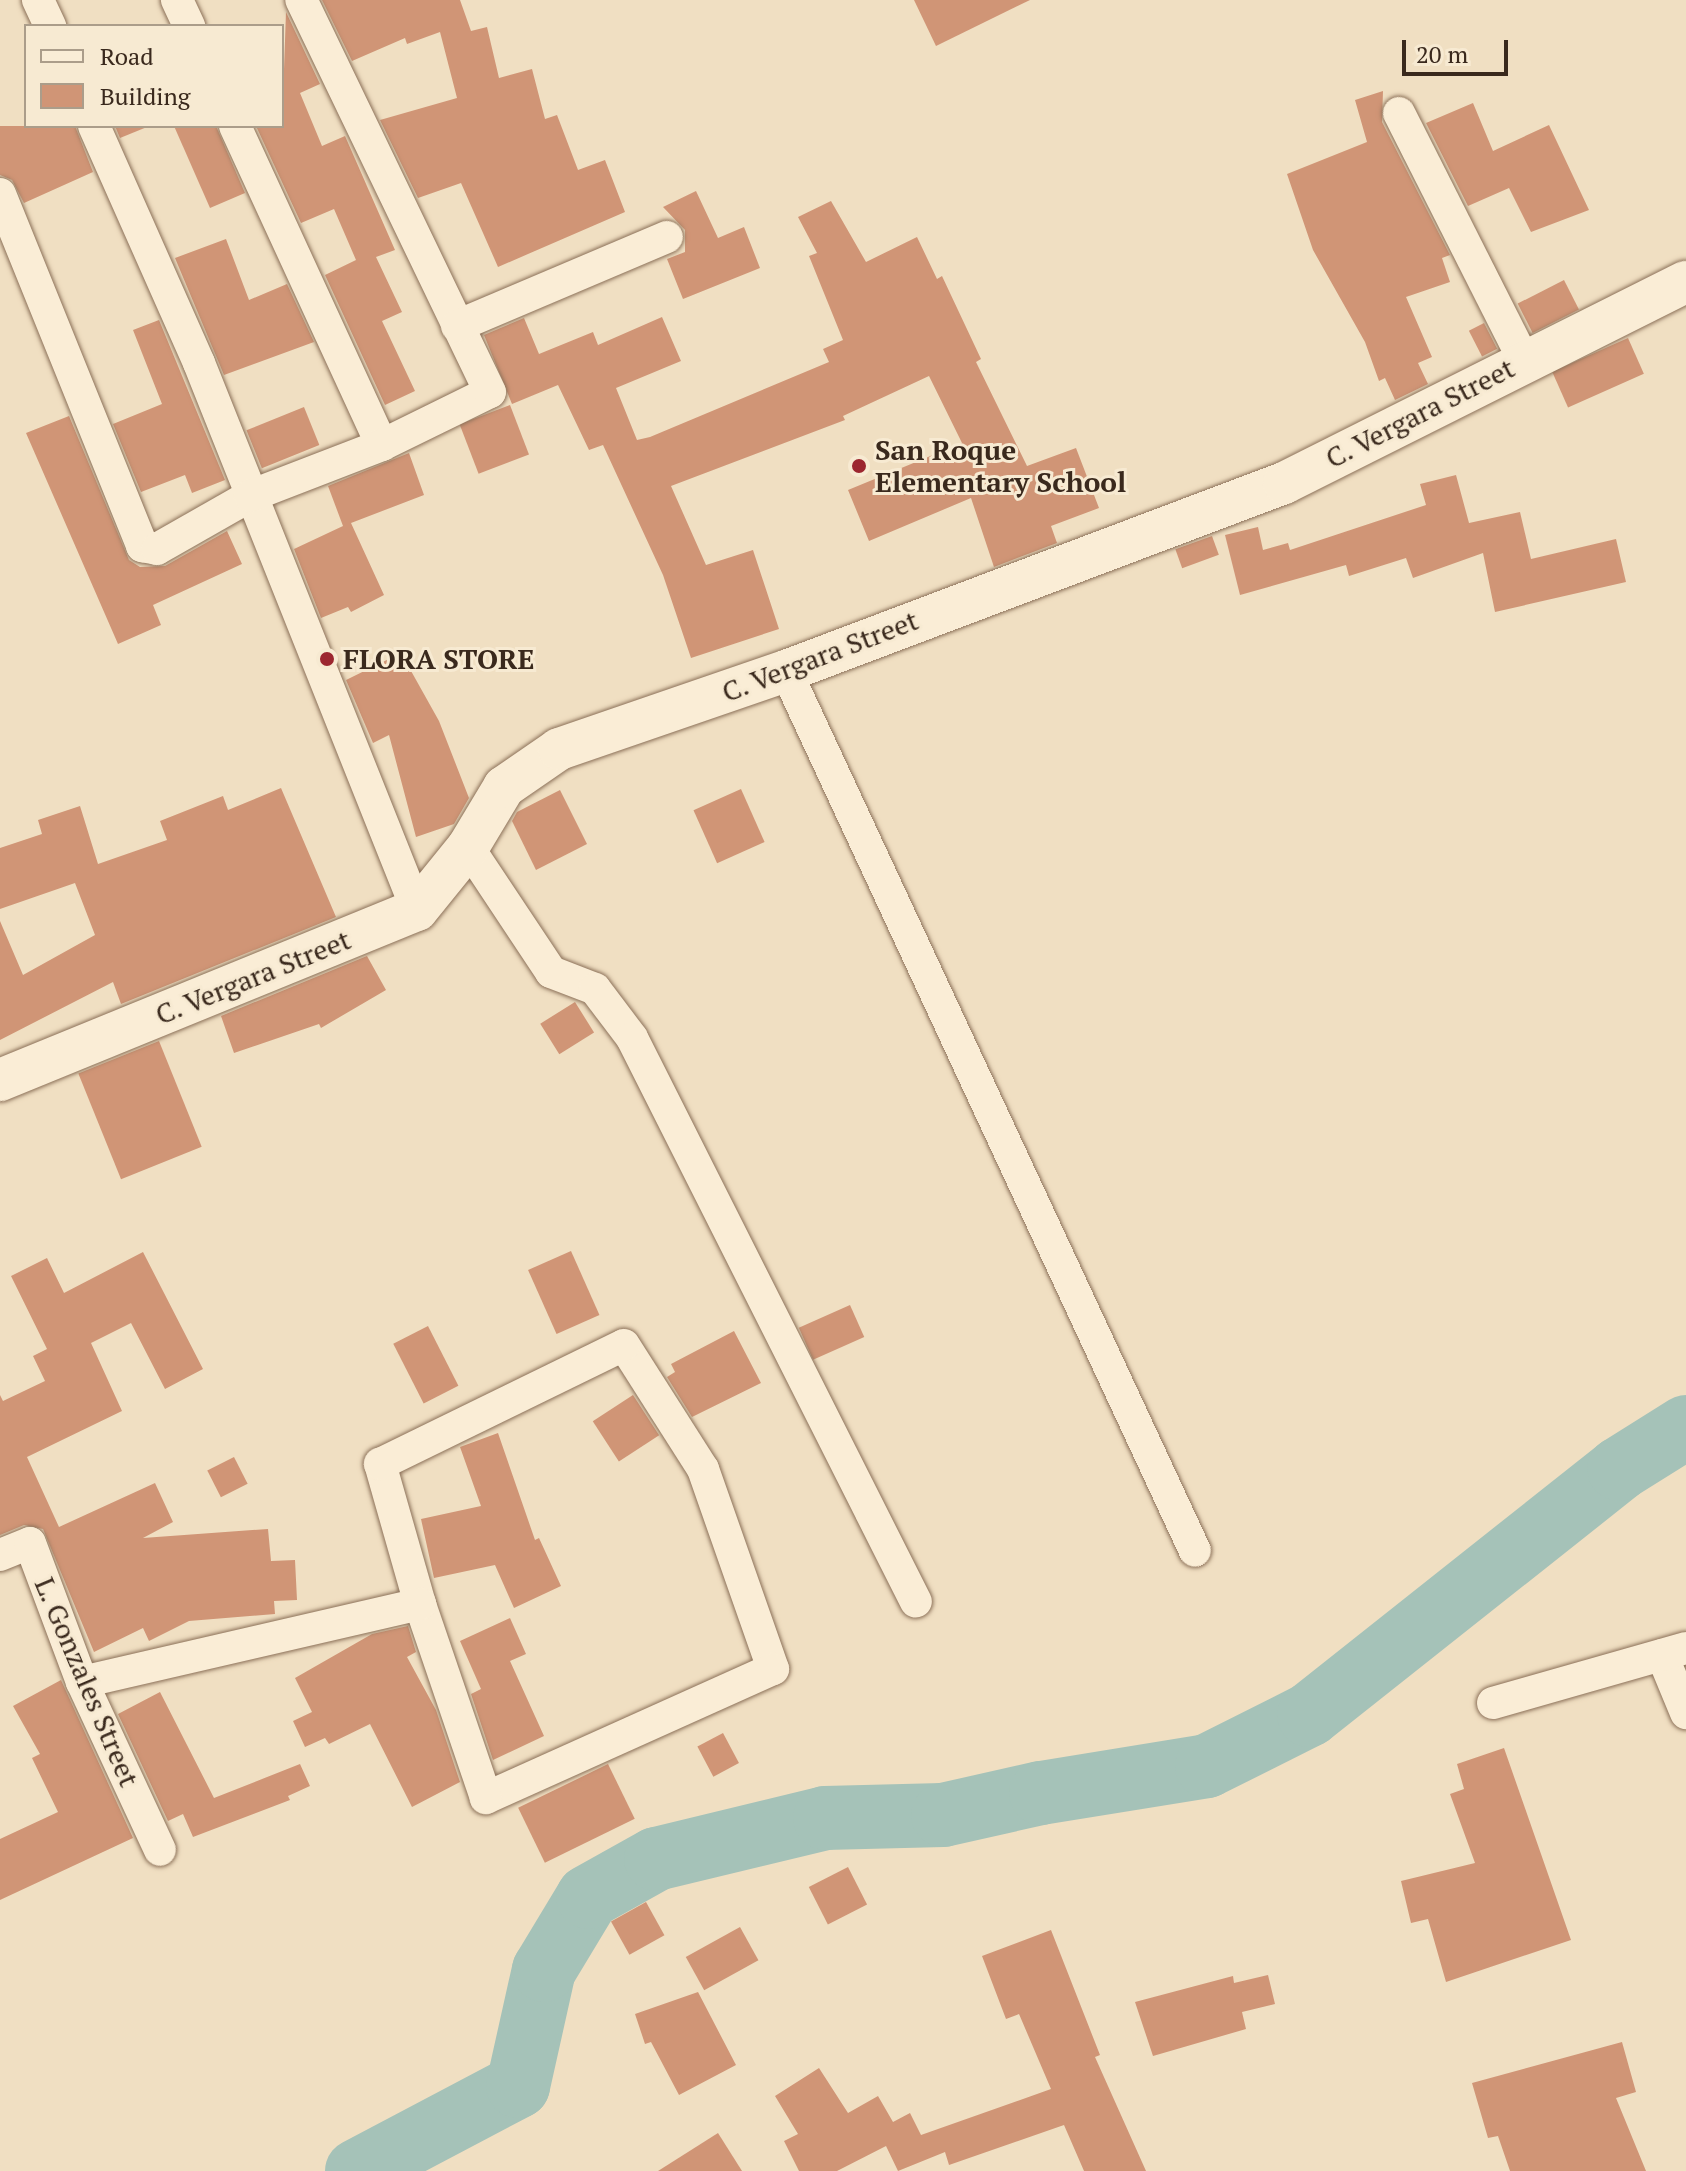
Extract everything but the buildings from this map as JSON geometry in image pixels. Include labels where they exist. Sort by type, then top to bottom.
[{"type":"street","points":[[38,0],[49,24]]},
{"type":"street","points":[[177,0],[188,24]]},
{"type":"street","points":[[0,194],[142,546],[157,549],[250,496],[382,445],[490,392],[301,0]]},
{"type":"street","points":[[1399,113],[1524,360]]},
{"type":"street","points":[[95,128],[199,363],[417,910]]},
{"type":"street","points":[[236,128],[382,445]]},
{"type":"street","points":[[457,326],[667,237]]},
{"type":"street","name":"C. Vergara Street","points":[[0,1080],[417,910],[468,847],[504,787],[559,749],[786,671],[1284,483],[1524,360],[1686,282]]},
{"type":"street","points":[[786,671],[1195,1551]]},
{"type":"street","points":[[468,847],[551,972],[595,989],[632,1038],[916,1602]]},
{"type":"street","points":[[624,1345],[703,1469],[773,1669],[486,1798],[420,1604],[380,1464],[624,1345]]},
{"type":"street","name":"L. Gonzales Street","points":[[0,1555],[30,1543],[82,1682],[160,1850]]},
{"type":"street","points":[[82,1682],[420,1604]]},
{"type":"street","points":[[1493,1703],[1674,1652],[1686,1713]]},
{"type":"waterway","points":[[357,2171],[518,2086],[544,1970],[588,1897],[656,1859],[825,1818],[943,1815],[1041,1793],[1207,1766],[1309,1715],[1619,1469],[1686,1427]]},
{"type":"place","name":"San Roque Elementary School","points":[[859,466]]},
{"type":"place","name":"FLORA STORE","points":[[327,659]]}]
